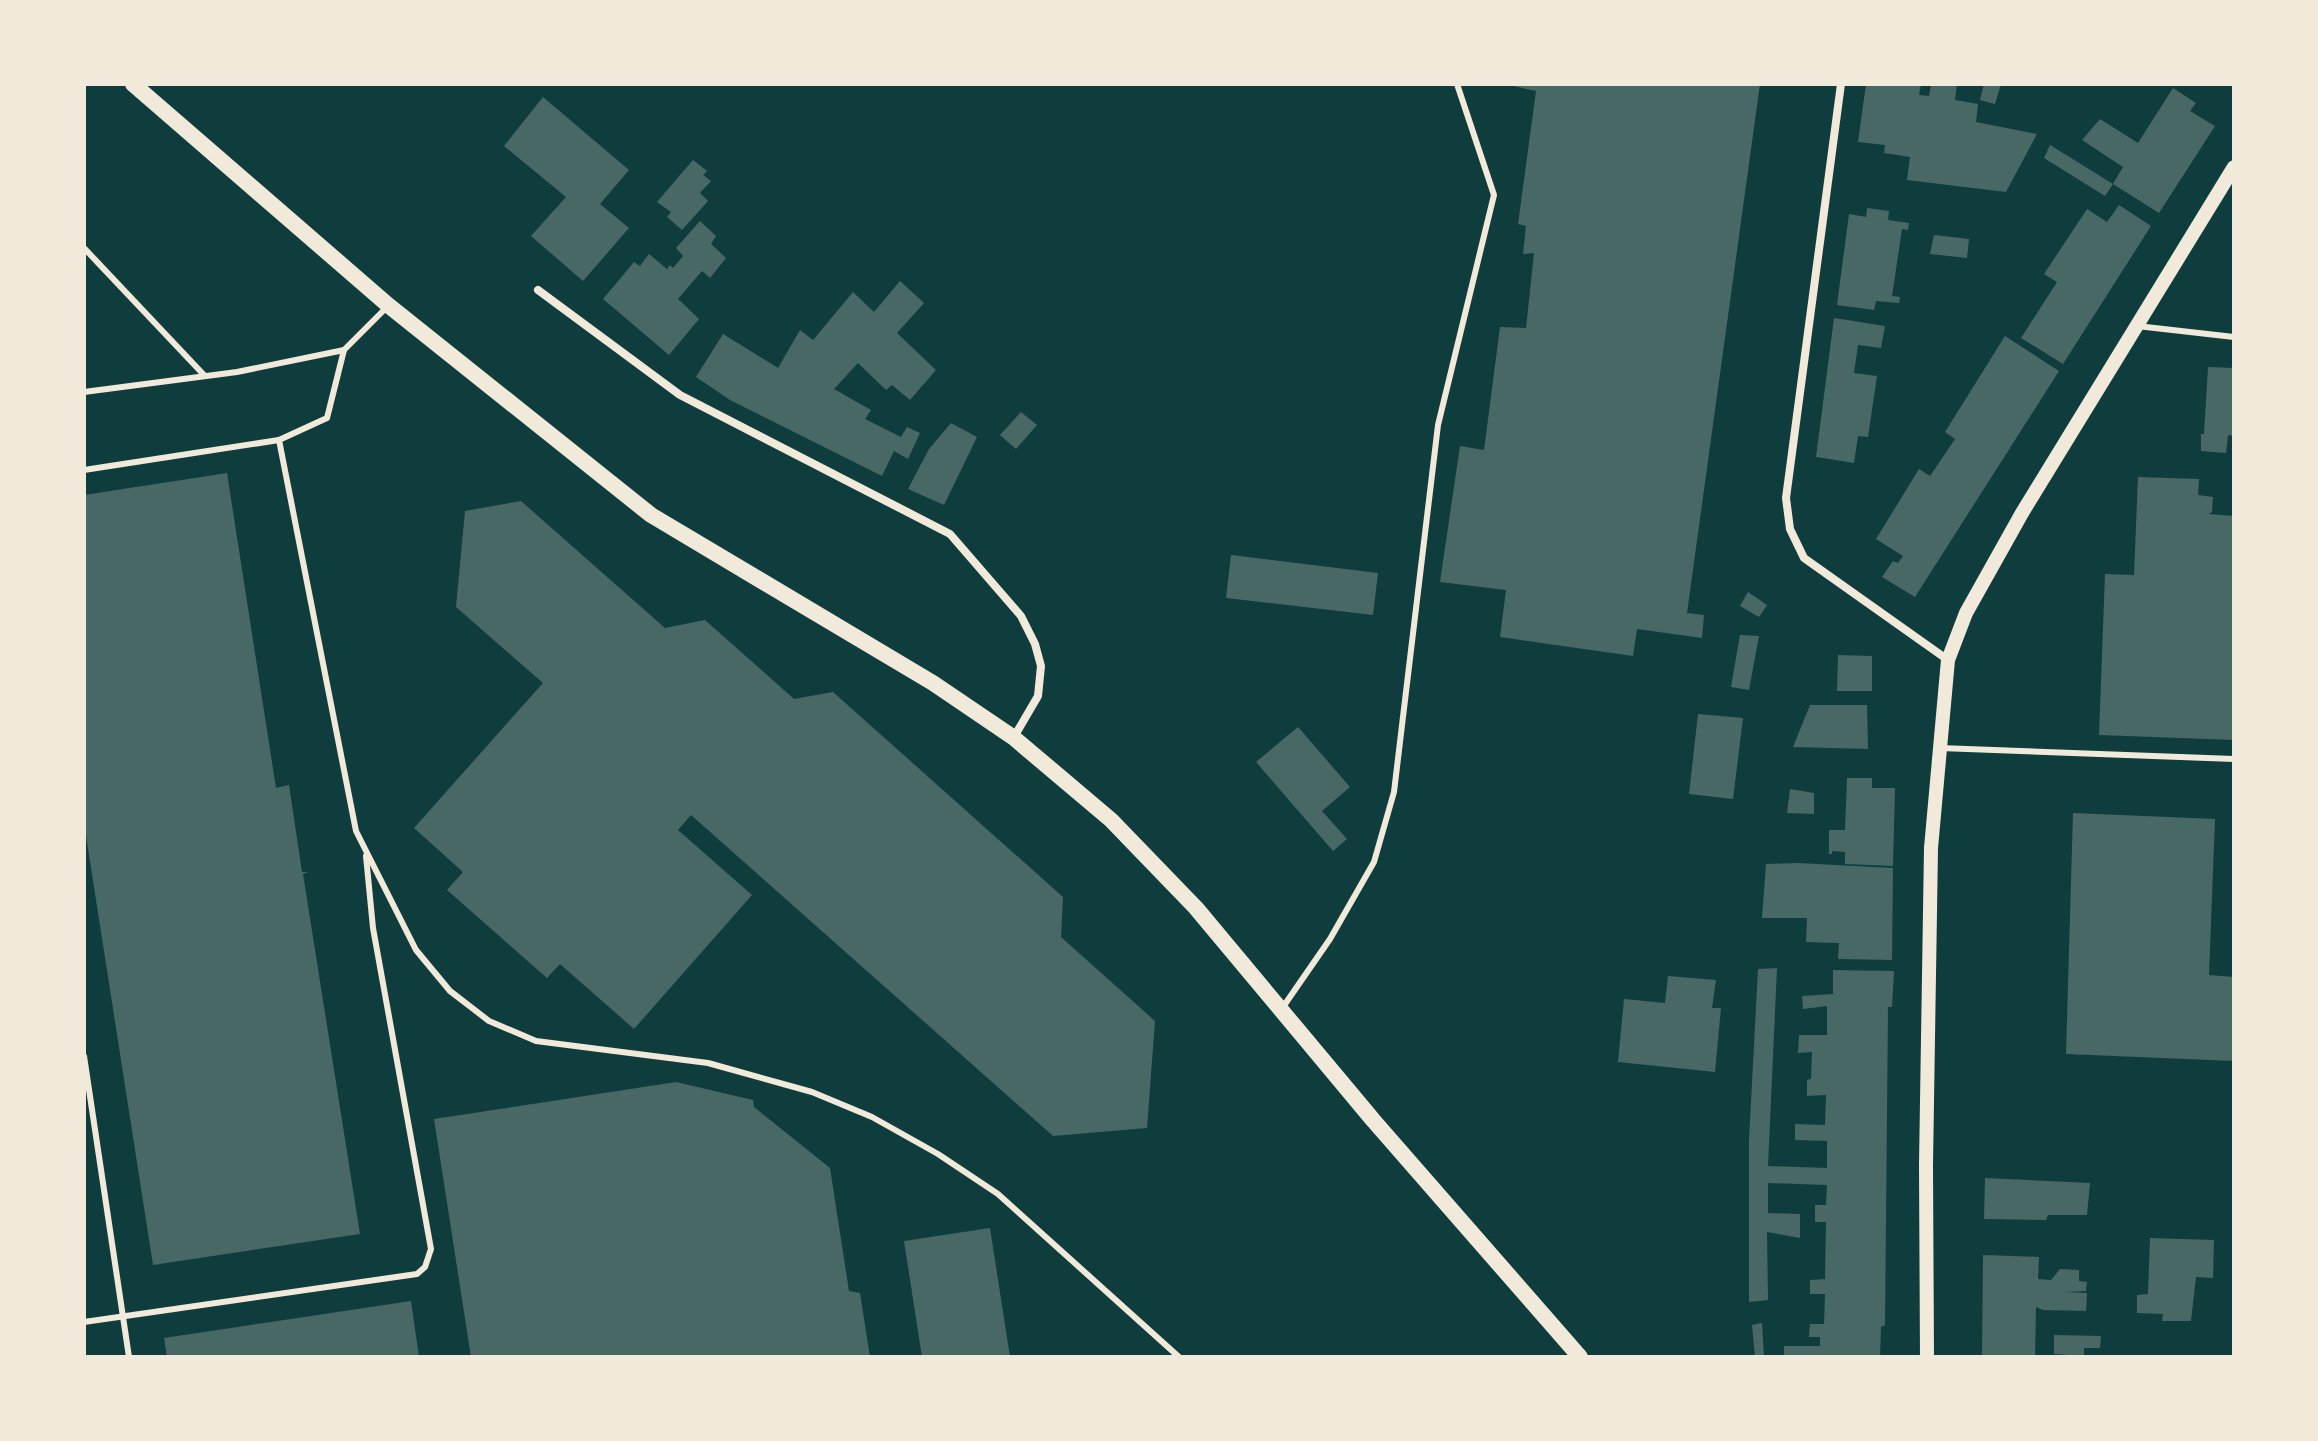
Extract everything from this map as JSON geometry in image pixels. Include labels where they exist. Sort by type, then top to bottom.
[{"type":"main road","points":[[133,84],[388,305],[651,515],[933,683],[1014,738],[1111,820],[1196,908],[1373,1120],[1580,1357]]},
{"type":"street","points":[[1841,84],[1786,498],[1790,529],[1804,558],[1948,660]]},
{"type":"street","points":[[1927,1357],[1926,1165],[1931,848],[1948,660],[1966,613],[2022,513],[2234,167]]},
{"type":"street","points":[[538,290],[680,395],[950,534],[1021,616],[1035,644],[1041,666],[1038,696],[1014,738]]},
{"type":"lane","points":[[1281,1010],[1330,939],[1374,862],[1394,792],[1438,425],[1494,195],[1457,84]]},
{"type":"lane","points":[[84,248],[204,375]]},
{"type":"lane","points":[[84,470],[279,440],[327,418],[344,350],[388,305]]},
{"type":"lane","points":[[2137,326],[2234,337]]},
{"type":"lane","points":[[84,392],[237,372],[344,350]]},
{"type":"lane","points":[[279,440],[356,831],[416,950],[450,991],[489,1021],[536,1041],[708,1063],[812,1092],[872,1117],[938,1154],[998,1194],[1179,1357]]},
{"type":"lane","points":[[1940,748],[2234,759]]},
{"type":"lane","points":[[84,1322],[417,1274],[425,1267],[431,1249],[373,928],[365,851]]},
{"type":"lane","points":[[84,1056],[129,1357]]},
{"type":"building","points":[[1504,84],[1760,84],[1687,613],[1704,615],[1702,638],[1637,629],[1633,656],[1500,637],[1506,590],[1440,582],[1460,446],[1484,450],[1500,327],[1526,328],[1534,253],[1523,254],[1526,226],[1518,224],[1536,91]]},
{"type":"building","points":[[1866,84],[1921,84],[1919,95],[1929,96],[1931,84],[1957,84],[1955,100],[1978,104],[1976,122],[2037,134],[2006,192],[1907,180],[1910,157],[1884,153],[1885,145],[1858,142]]},
{"type":"building","points":[[1984,84],[2001,84],[1995,104],[1980,100]]},
{"type":"building","points":[[2173,88],[2196,103],[2190,111],[2215,126],[2159,213],[2113,184],[2123,167],[2082,140],[2100,119],[2138,143]]},
{"type":"building","points":[[543,97],[629,170],[600,204],[629,228],[583,281],[531,236],[566,197],[504,146]]},
{"type":"building","points":[[2050,145],[2113,184],[2105,196],[2044,158]]},
{"type":"building","points":[[693,160],[707,171],[703,175],[711,181],[700,193],[708,201],[682,230],[667,217],[671,212],[657,202]]},
{"type":"building","points":[[2119,205],[2151,226],[2063,364],[2021,338],[2057,282],[2044,274],[2087,209],[2107,222]]},
{"type":"building","points":[[1867,208],[1889,211],[1888,220],[1909,223],[1908,230],[1902,229],[1892,296],[1900,297],[1899,303],[1876,301],[1874,310],[1837,305],[1849,214],[1866,217]]},
{"type":"building","points":[[700,221],[716,236],[711,244],[726,258],[710,278],[702,271],[678,299],[699,319],[669,355],[603,299],[634,262],[640,266],[649,254],[667,269],[670,265],[673,268],[683,256],[676,248]]},
{"type":"building","points":[[1934,235],[1969,239],[1967,258],[1930,254]]},
{"type":"building","points":[[900,281],[924,303],[897,333],[936,370],[910,400],[892,385],[886,390],[858,363],[834,389],[871,410],[865,419],[901,437],[907,427],[920,433],[908,459],[894,451],[882,476],[730,400],[696,377],[723,334],[778,368],[800,330],[813,340],[853,292],[874,312]]},
{"type":"building","points":[[1834,318],[1885,326],[1881,348],[1858,345],[1854,373],[1877,376],[1868,437],[1858,436],[1854,463],[1816,457]]},
{"type":"building","points":[[2005,336],[2059,371],[1915,597],[1882,577],[1893,561],[1898,563],[1903,556],[1876,539],[1919,469],[1930,476],[1955,439],[1945,432]]},
{"type":"building","points":[[2208,367],[2234,368],[2234,436],[2228,435],[2226,453],[2201,451]]},
{"type":"building","points":[[1021,412],[1037,425],[1016,449],[1000,435]]},
{"type":"building","points":[[951,423],[977,437],[944,505],[908,489],[929,449]]},
{"type":"building","points":[[227,473],[276,788],[289,785],[302,872],[308,872],[303,874],[360,1234],[153,1265],[84,823],[84,495]]},
{"type":"building","points":[[2138,477],[2199,479],[2198,495],[2213,497],[2212,512],[2209,514],[2234,516],[2234,740],[2099,735],[2105,574],[2134,575]]},
{"type":"building","points":[[521,501],[665,628],[705,620],[794,699],[833,692],[1063,897],[1061,937],[1155,1021],[1147,1128],[1053,1136],[691,815],[678,830],[752,895],[634,1029],[560,964],[547,978],[447,890],[463,872],[414,828],[543,683],[456,607],[465,511]]},
{"type":"building","points":[[1231,555],[1378,573],[1373,615],[1226,598]]},
{"type":"building","points":[[1748,592],[1767,605],[1759,617],[1740,606]]},
{"type":"building","points":[[1740,635],[1759,636],[1749,690],[1731,687]]},
{"type":"building","points":[[1838,655],[1872,656],[1872,691],[1837,691]]},
{"type":"building","points":[[1810,705],[1867,705],[1868,749],[1793,747]]},
{"type":"building","points":[[1698,714],[1743,718],[1733,799],[1689,794]]},
{"type":"building","points":[[1298,727],[1350,787],[1322,811],[1347,839],[1333,851],[1256,762]]},
{"type":"building","points":[[1847,778],[1872,778],[1872,788],[1895,788],[1893,866],[1845,864],[1845,852],[1832,851],[1829,854],[1829,830],[1845,830]]},
{"type":"building","points":[[1790,789],[1814,793],[1814,814],[1787,813]]},
{"type":"building","points":[[2073,813],[2215,819],[2209,975],[2234,977],[2234,1061],[2066,1054]]},
{"type":"building","points":[[1766,864],[1893,868],[1892,960],[1838,959],[1839,943],[1806,942],[1807,918],[1762,918]]},
{"type":"building","points":[[1777,968],[1768,1166],[1827,1168],[1827,1141],[1795,1140],[1795,1124],[1825,1125],[1826,1095],[1807,1096],[1812,1052],[1798,1053],[1799,1035],[1827,1035],[1827,1006],[1803,1009],[1802,996],[1833,994],[1833,970],[1894,971],[1892,1007],[1888,1007],[1885,1325],[1881,1327],[1880,1357],[1784,1357],[1784,1346],[1820,1346],[1820,1337],[1809,1337],[1810,1324],[1824,1324],[1825,1294],[1810,1294],[1810,1280],[1825,1279],[1826,1222],[1815,1222],[1815,1205],[1826,1205],[1827,1185],[1768,1183],[1768,1213],[1800,1214],[1800,1238],[1767,1232],[1768,1300],[1749,1302],[1749,1140],[1758,969]]},
{"type":"building","points":[[1668,976],[1716,980],[1712,1008],[1721,1008],[1715,1072],[1618,1062],[1624,999],[1665,1003]]},
{"type":"building","points":[[676,1082],[753,1100],[754,1107],[830,1168],[849,1291],[860,1293],[870,1357],[471,1357],[434,1119]]},
{"type":"building","points":[[1985,1178],[2090,1183],[2087,1215],[2048,1215],[2046,1220],[1984,1219]]},
{"type":"building","points":[[990,1228],[1010,1357],[922,1357],[904,1241]]},
{"type":"building","points":[[2150,1238],[2214,1240],[2213,1278],[2196,1277],[2191,1321],[2162,1321],[2163,1314],[2137,1313],[2137,1295],[2148,1294]]},
{"type":"building","points":[[1983,1255],[2039,1257],[2038,1279],[2051,1280],[2060,1269],[2079,1270],[2079,1281],[2087,1282],[2086,1291],[2065,1292],[2087,1293],[2086,1311],[2043,1310],[2036,1307],[2035,1357],[1982,1357]]},
{"type":"building","points":[[411,1301],[419,1357],[167,1357],[164,1338]]},
{"type":"building","points":[[1762,1323],[1764,1357],[1755,1357],[1752,1325]]},
{"type":"building","points":[[2054,1335],[2101,1336],[2100,1348],[2084,1348],[2084,1356],[2054,1354]]}]
